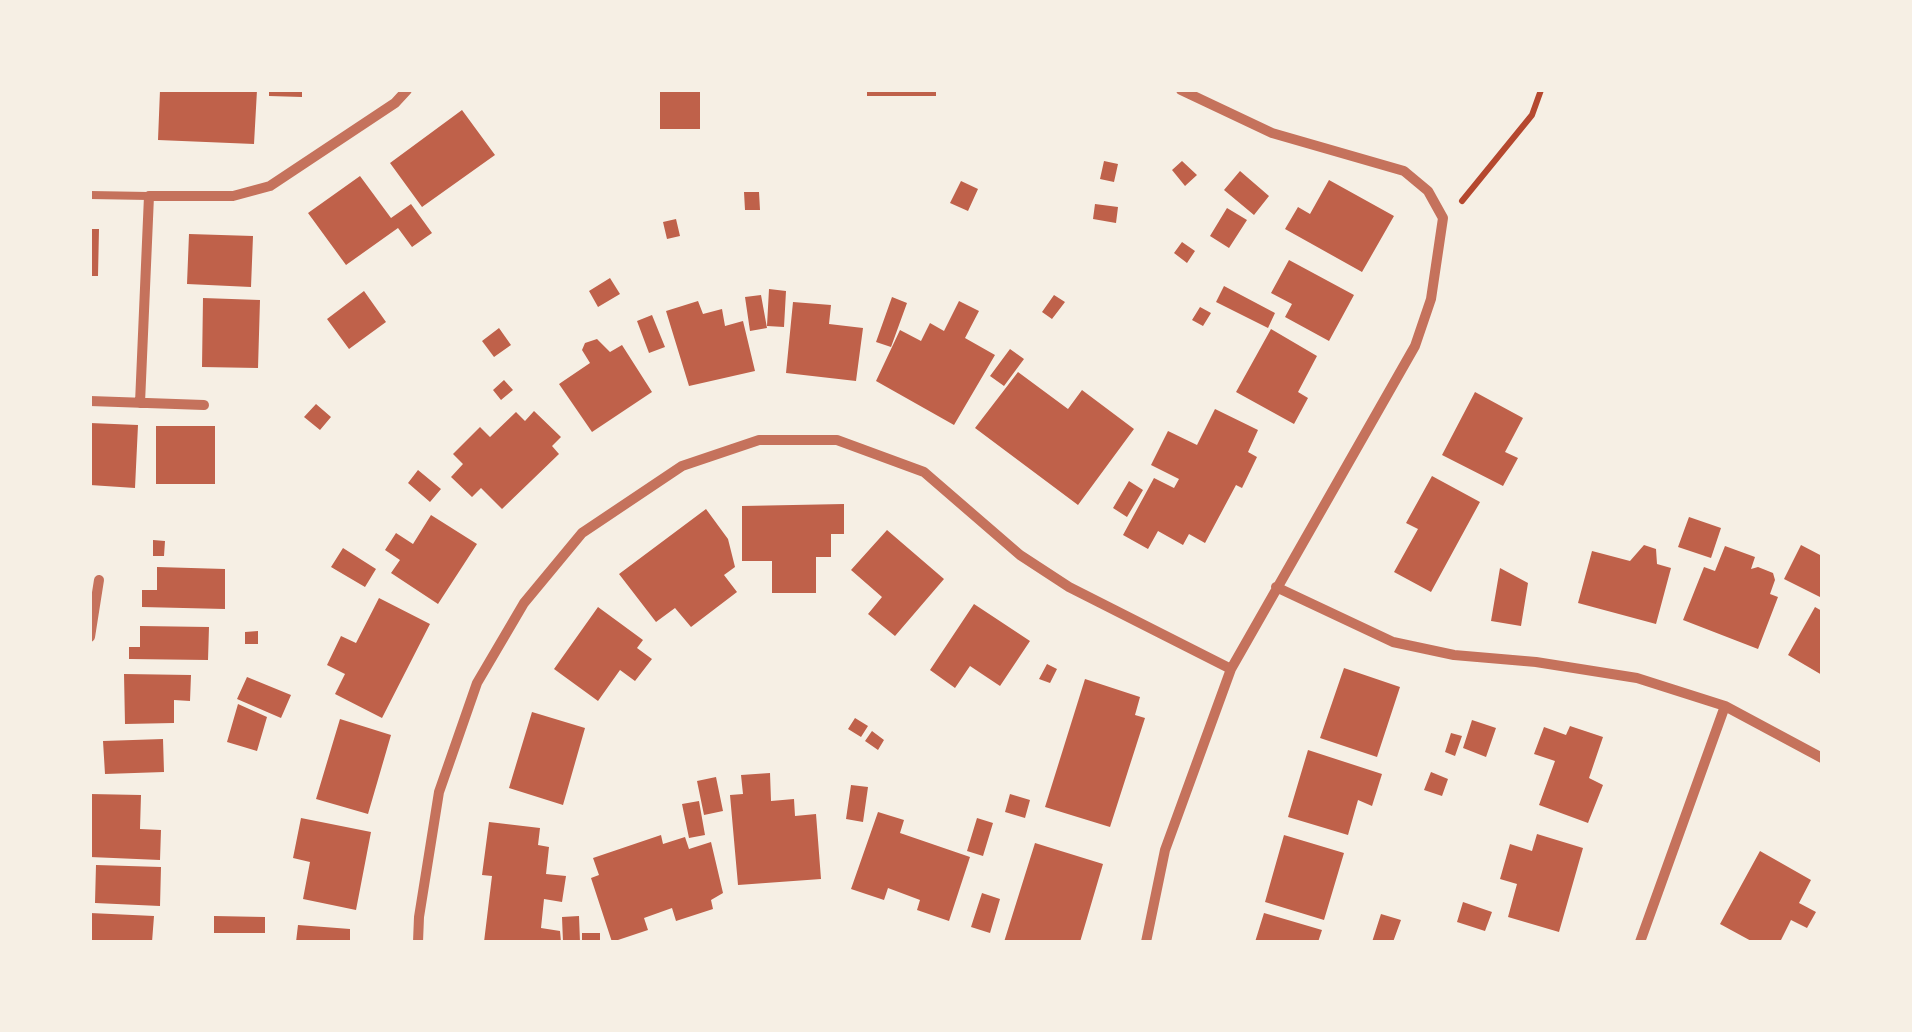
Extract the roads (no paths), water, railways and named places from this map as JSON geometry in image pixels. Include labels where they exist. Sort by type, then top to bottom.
[{"type":"street","points":[[140,403],[150,196],[234,196],[270,186],[408,90]]},
{"type":"street","points":[[1146,942],[1164,850],[1232,668],[1416,346],[1431,299],[1442,218],[1428,190],[1404,171],[1272,132],[1181,90]]},
{"type":"street","points":[[90,401],[204,405]]},
{"type":"street","points":[[418,942],[439,792],[476,683],[524,603],[582,533],[682,466],[759,440],[837,440],[924,472],[1036,566],[1069,587],[1232,668]]},
{"type":"street","points":[[90,637],[99,580]]},
{"type":"street","points":[[1276,587],[1392,642],[1454,655],[1536,662],[1637,678],[1726,706],[1822,758]]},
{"type":"street","points":[[1640,942],[1726,706]]},
{"type":"lane","points":[[90,195],[150,196]]}]
